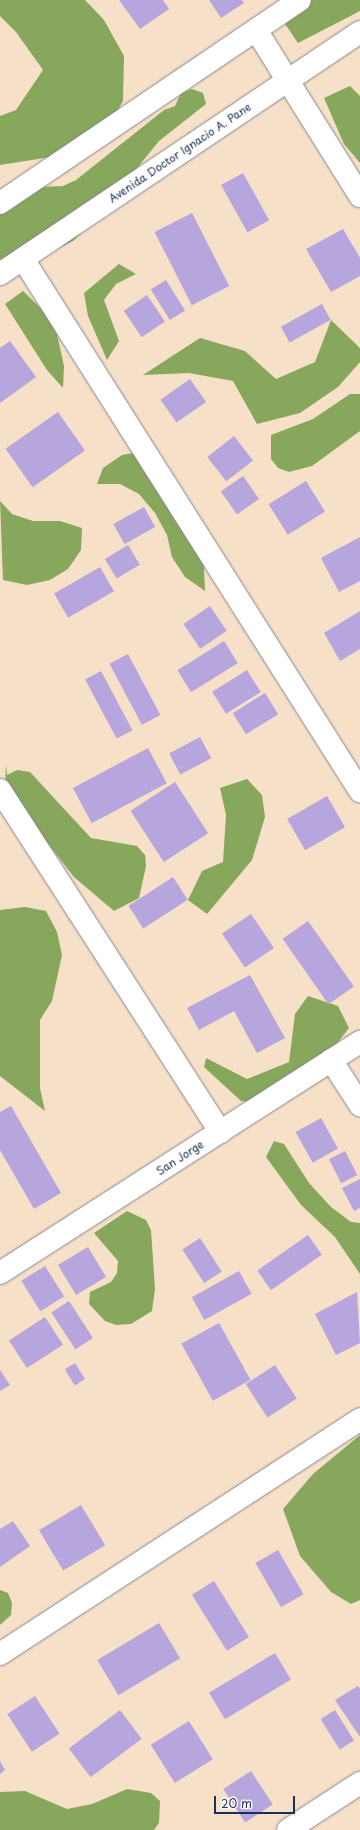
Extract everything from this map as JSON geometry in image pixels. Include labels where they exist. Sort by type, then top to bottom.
[{"type":"street","points":[[0,203],[300,0]]},
{"type":"street","points":[[256,30],[360,196]]},
{"type":"street","name":"Avenida Doctor Ignacio A. Pane","points":[[0,274],[360,32]]},
{"type":"street","points":[[23,258],[360,791]]},
{"type":"street","points":[[0,790],[220,1132]]},
{"type":"street","name":"San Jorge","points":[[0,1273],[360,1042]]},
{"type":"street","points":[[331,1060],[360,1104]]},
{"type":"street","points":[[0,1654],[360,1419]]},
{"type":"street","points":[[288,1830],[360,1783]]},
{"type":"green space","points":[[0,0],[85,0],[104,20],[124,56],[123,101],[101,139],[57,156],[0,165],[0,116],[16,110],[43,70],[16,32],[0,16]]},
{"type":"green space","points":[[301,0],[360,0],[360,11],[298,43],[285,24],[295,4]]},
{"type":"green space","points":[[350,86],[360,96],[360,163],[344,144],[324,98]]},
{"type":"green space","points":[[192,89],[203,93],[206,104],[159,141],[97,218],[73,241],[0,277],[0,203],[39,187],[63,186],[76,180],[164,110],[175,106],[181,93]]},
{"type":"green space","points":[[119,264],[136,274],[116,284],[104,300],[119,341],[107,360],[88,316],[84,293]]},
{"type":"green space","points":[[23,291],[54,321],[64,366],[63,388],[47,370],[5,304]]},
{"type":"green space","points":[[331,320],[360,348],[360,362],[338,387],[300,413],[257,424],[233,381],[189,373],[143,375],[200,338],[245,351],[276,379],[315,362]]},
{"type":"green space","points":[[350,394],[360,394],[360,431],[312,466],[289,472],[278,468],[271,459],[271,435],[313,419]]},
{"type":"green space","points":[[144,451],[188,500],[204,568],[205,591],[185,577],[172,557],[167,535],[155,513],[139,494],[120,484],[97,484],[103,468],[122,455]]},
{"type":"green space","points":[[0,501],[12,514],[33,521],[60,521],[82,528],[81,550],[68,569],[50,580],[27,585],[3,580]]},
{"type":"green space","points":[[6,764],[7,775],[17,770],[30,772],[91,838],[137,846],[145,855],[146,866],[139,898],[114,911],[74,877],[5,789]]},
{"type":"green space","points":[[247,779],[262,795],[265,817],[252,860],[207,914],[188,900],[202,871],[223,862],[226,815],[220,788]]},
{"type":"green space","points":[[25,907],[46,911],[57,932],[62,955],[52,1001],[40,1020],[40,1088],[45,1111],[0,1076],[0,910]]},
{"type":"green space","points":[[308,996],[338,1006],[349,1028],[335,1046],[264,1103],[241,1101],[204,1067],[206,1058],[247,1079],[289,1062],[295,1014]]},
{"type":"green space","points":[[274,1141],[284,1144],[309,1183],[331,1207],[351,1222],[360,1223],[360,1274],[335,1237],[301,1205],[266,1157]]},
{"type":"green space","points":[[127,1211],[146,1220],[151,1230],[155,1289],[152,1311],[131,1324],[116,1325],[105,1321],[89,1304],[90,1292],[111,1282],[117,1273],[118,1261],[94,1233]]},
{"type":"green space","points":[[360,1435],[360,1600],[351,1604],[331,1592],[300,1556],[283,1509],[313,1474]]},
{"type":"green space","points":[[0,1590],[8,1593],[12,1603],[11,1615],[0,1625]]},
{"type":"green space","points":[[127,1789],[151,1793],[160,1801],[159,1823],[154,1830],[0,1830],[0,1792],[25,1791],[67,1809],[92,1804]]},
{"type":"building","points":[[119,0],[163,0],[169,9],[140,29]]},
{"type":"building","points":[[209,0],[242,0],[244,3],[221,18]]},
{"type":"building","points":[[243,173],[269,220],[247,232],[221,185]]},
{"type":"building","points":[[192,213],[229,286],[192,305],[155,232]]},
{"type":"building","points":[[343,229],[360,258],[360,276],[331,292],[306,249]]},
{"type":"building","points":[[166,280],[185,311],[170,320],[151,290]]},
{"type":"building","points":[[147,295],[165,322],[142,337],[124,311]]},
{"type":"building","points":[[322,304],[331,320],[290,343],[281,327]]},
{"type":"building","points":[[10,341],[36,377],[0,403],[0,348]]},
{"type":"building","points":[[190,379],[206,402],[177,423],[161,400]]},
{"type":"building","points":[[58,412],[85,451],[33,487],[6,449]]},
{"type":"building","points":[[234,436],[253,460],[226,481],[207,457]]},
{"type":"building","points":[[243,476],[259,499],[237,514],[221,491]]},
{"type":"building","points":[[306,481],[325,512],[288,535],[269,504]]},
{"type":"building","points":[[144,507],[155,527],[125,544],[113,524]]},
{"type":"building","points":[[360,537],[360,581],[339,592],[321,558]]},
{"type":"building","points":[[128,545],[140,565],[117,579],[105,559]]},
{"type":"building","points":[[100,567],[114,591],[68,618],[54,594]]},
{"type":"building","points":[[210,606],[227,631],[200,649],[183,624]]},
{"type":"building","points":[[360,611],[360,649],[340,661],[324,633]]},
{"type":"building","points":[[224,641],[238,663],[191,692],[177,670]]},
{"type":"building","points":[[128,654],[160,715],[142,725],[109,664]]},
{"type":"building","points":[[247,670],[261,692],[226,714],[212,692]]},
{"type":"building","points":[[101,671],[132,730],[117,739],[85,679]]},
{"type":"building","points":[[265,693],[278,714],[246,734],[233,713]]},
{"type":"building","points":[[200,737],[211,758],[180,775],[169,753]]},
{"type":"building","points":[[148,748],[167,783],[92,823],[73,788]]},
{"type":"building","points":[[175,782],[208,833],[164,862],[131,811]]},
{"type":"building","points":[[327,796],[345,827],[305,850],[287,819]]},
{"type":"building","points":[[173,877],[188,900],[143,929],[129,906]]},
{"type":"building","points":[[251,914],[274,948],[245,968],[222,934]]},
{"type":"building","points":[[308,921],[354,987],[328,1004],[283,939]]},
{"type":"building","points":[[250,975],[285,1038],[257,1053],[234,1011],[199,1030],[187,1008]]},
{"type":"building","points":[[11,1106],[61,1193],[34,1209],[0,1150],[0,1112]]},
{"type":"building","points":[[321,1118],[338,1149],[313,1163],[296,1132]]},
{"type":"building","points":[[345,1151],[357,1175],[341,1183],[329,1159]]},
{"type":"building","points":[[360,1179],[360,1208],[354,1211],[342,1188]]},
{"type":"building","points":[[308,1235],[322,1255],[271,1290],[257,1271]]},
{"type":"building","points":[[200,1238],[222,1272],[204,1283],[182,1249]]},
{"type":"building","points":[[88,1247],[106,1277],[76,1295],[58,1265]]},
{"type":"building","points":[[45,1266],[64,1297],[40,1311],[21,1281]]},
{"type":"building","points":[[239,1271],[252,1294],[204,1320],[192,1297]]},
{"type":"building","points":[[357,1292],[360,1343],[336,1355],[315,1314]]},
{"type":"building","points":[[69,1301],[93,1338],[75,1349],[51,1312]]},
{"type":"building","points":[[45,1317],[63,1345],[27,1368],[9,1340]]},
{"type":"building","points":[[219,1323],[251,1380],[213,1401],[181,1344]]},
{"type":"building","points":[[75,1363],[85,1379],[75,1385],[65,1369]]},
{"type":"building","points":[[275,1365],[297,1399],[267,1418],[246,1384]]},
{"type":"building","points":[[0,1370],[10,1385],[0,1391]]},
{"type":"building","points":[[81,1505],[105,1545],[63,1571],[39,1530]]},
{"type":"building","points":[[13,1521],[30,1546],[0,1567],[0,1529]]},
{"type":"building","points":[[278,1550],[304,1594],[281,1607],[255,1563]]},
{"type":"building","points":[[214,1581],[249,1637],[227,1651],[192,1595]]},
{"type":"building","points":[[159,1623],[180,1658],[118,1695],[97,1660]]},
{"type":"building","points":[[275,1653],[291,1680],[225,1719],[209,1693]]},
{"type":"building","points":[[358,1686],[360,1689],[360,1737],[335,1700]]},
{"type":"building","points":[[35,1696],[60,1734],[32,1752],[7,1714]]},
{"type":"building","points":[[120,1710],[142,1739],[91,1777],[69,1749]]},
{"type":"building","points":[[335,1710],[354,1741],[340,1750],[321,1719]]},
{"type":"building","points":[[189,1721],[213,1759],[175,1783],[151,1745]]},
{"type":"building","points":[[0,1761],[5,1770],[0,1774]]},
{"type":"building","points":[[251,1771],[273,1805],[245,1823],[223,1789]]}]
